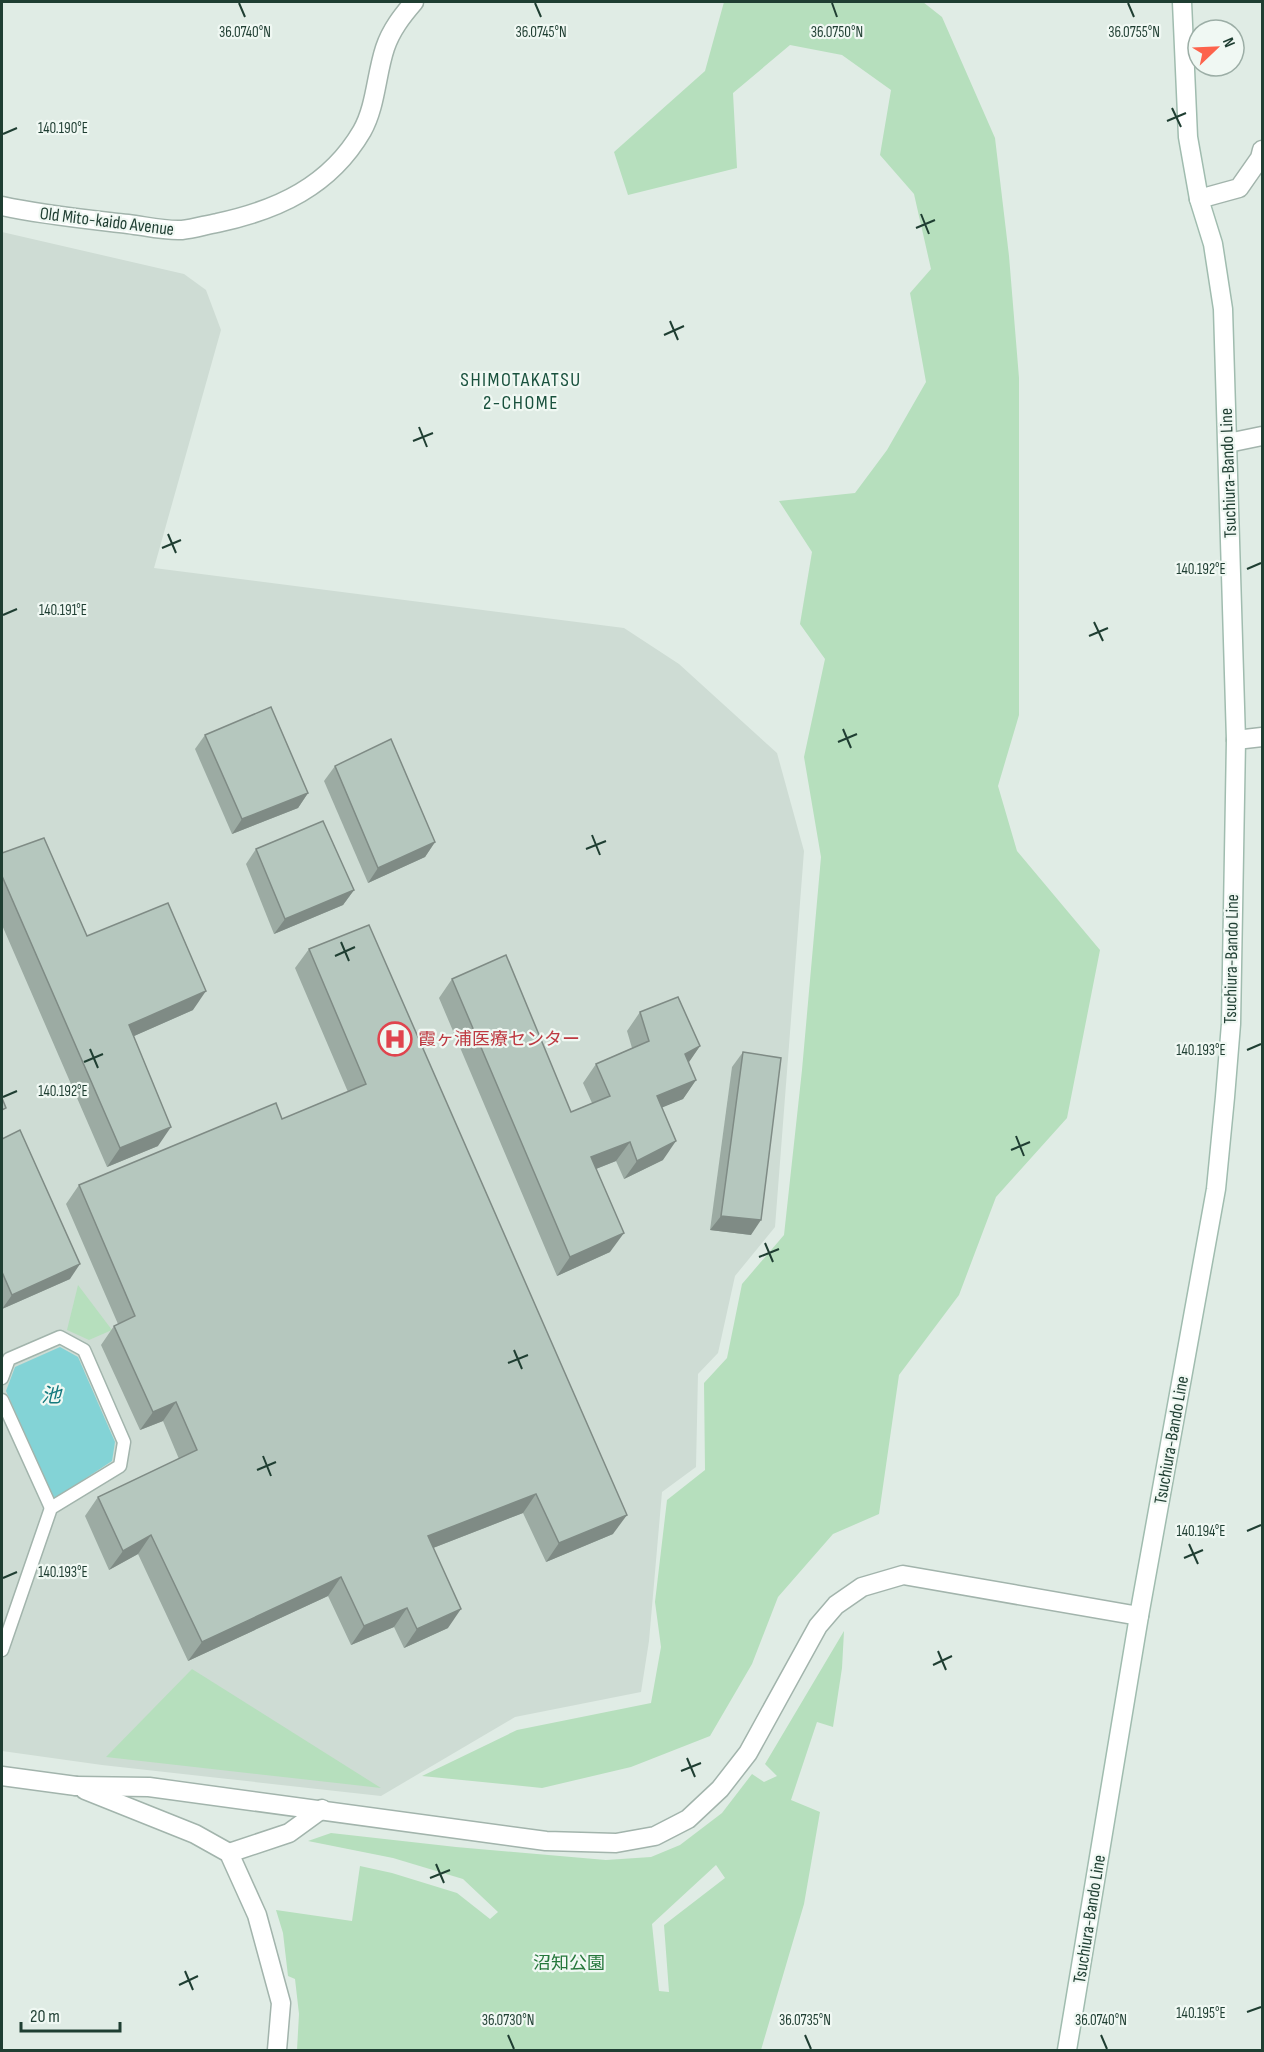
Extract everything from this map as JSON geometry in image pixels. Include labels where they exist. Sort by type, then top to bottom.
[{"type":"street","name":"Old Mito-kaido Avenue","points":[[2,206],[29,212],[182,230],[269,209],[300,195],[327,174],[354,144],[364,128],[386,46],[400,19],[414,2]]},
{"type":"street","name":"Tsuchiura-Bando Line","points":[[1067,2050],[1139,1616],[1216,1189],[1231,1024],[1236,740],[1223,309],[1213,244],[1199,199],[1188,137],[1182,2]]},
{"type":"street","points":[[1199,199],[1239,189],[1263,150]]},
{"type":"street","points":[[1228,443],[1263,436]]},
{"type":"street","points":[[1236,740],[1263,737]]},
{"type":"street","points":[[2,1776],[76,1786],[149,1787],[546,1841],[616,1843],[655,1836],[688,1819],[720,1789],[748,1753],[818,1626],[836,1605],[862,1587],[903,1575],[1139,1616]]},
{"type":"street","points":[[76,1786],[195,1834],[229,1853],[257,1914],[281,2003],[277,2050]]},
{"type":"street","points":[[229,1853],[289,1833],[322,1809]]},
{"type":"lane","points":[[2,1378],[9,1359],[60,1337],[84,1350],[124,1442],[120,1466],[51,1508],[2,1650]]},
{"type":"lane","points":[[2,1400],[51,1508]]},
{"type":"shaded area","name":"霞ヶ浦医療センター","points":[[2,232],[184,274],[206,290],[221,330],[154,568],[624,628],[679,664],[777,753],[804,851],[775,1227],[735,1276],[718,1353],[698,1374],[696,1467],[662,1492],[649,1641],[641,1692],[515,1717],[381,1796],[102,1765],[2,1751]]},
{"type":"green space","points":[[724,2],[923,2],[942,17],[995,138],[1009,256],[1019,378],[1019,715],[998,786],[1017,851],[1100,950],[1067,1118],[996,1197],[959,1295],[899,1375],[879,1514],[833,1534],[778,1597],[752,1664],[710,1736],[631,1767],[542,1788],[422,1776],[517,1730],[651,1703],[661,1647],[655,1602],[667,1500],[705,1470],[704,1383],[727,1358],[742,1284],[784,1235],[802,1070],[821,857],[804,757],[825,659],[800,624],[812,552],[779,501],[855,493],[887,450],[926,382],[910,293],[931,269],[914,194],[880,155],[891,90],[842,55],[790,45],[733,93],[737,168],[628,195],[614,152],[705,71]]},
{"type":"green space","points":[[78,1285],[112,1330],[89,1340],[67,1330]]},
{"type":"green space","name":"沼知公園","points":[[844,1631],[842,1668],[833,1727],[817,1722],[791,1800],[820,1812],[804,1904],[761,2050],[297,2050],[299,2014],[295,1979],[288,1976],[283,1933],[276,1910],[352,1921],[360,1866],[392,1873],[457,1893],[490,1919],[498,1912],[463,1879],[393,1858],[308,1841],[331,1833],[606,1860],[651,1857],[680,1845],[722,1813],[752,1774],[764,1782],[777,1776],[765,1764]],"holes":[[[716,1865],[725,1878],[664,1925],[669,1992],[659,1991],[652,1924]]]},
{"type":"green space","points":[[192,1669],[381,1788],[106,1757]]},
{"type":"water","name":"池","points":[[60,1347],[78,1357],[115,1442],[112,1461],[54,1499],[6,1391],[15,1367]]},
{"type":"building","points":[[271,707],[308,793],[242,819],[205,735]]},
{"type":"building","points":[[391,739],[435,842],[378,868],[335,766]]},
{"type":"building","points":[[323,821],[354,890],[285,919],[256,849]]},
{"type":"building","points":[[44,838],[87,936],[168,903],[206,991],[129,1025],[171,1127],[120,1148],[2,876],[2,853]]},
{"type":"building","points":[[369,925],[627,1515],[559,1543],[536,1494],[428,1536],[461,1609],[417,1629],[407,1608],[364,1626],[341,1577],[202,1642],[151,1535],[123,1551],[98,1497],[197,1450],[176,1402],[153,1412],[114,1326],[135,1316],[79,1185],[276,1103],[282,1119],[366,1084],[309,949]]},
{"type":"building","points":[[506,955],[571,1112],[610,1096],[596,1064],[649,1041],[640,1012],[678,997],[700,1046],[685,1054],[696,1080],[657,1096],[676,1141],[637,1161],[630,1142],[591,1157],[624,1233],[570,1257],[452,979]]},
{"type":"building","points":[[743,1052],[781,1058],[761,1220],[721,1216]]},
{"type":"building","points":[[2,1098],[6,1108],[2,1110]]},
{"type":"building","points":[[20,1130],[80,1264],[12,1295],[2,1272],[2,1139]]},
{"type":"place","name":"霞ヶ浦医療センター","points":[[395,1039]]},
{"type":"district","name":"SHIMOTAKATSU 2-CHOME","points":[[521,390]]}]
